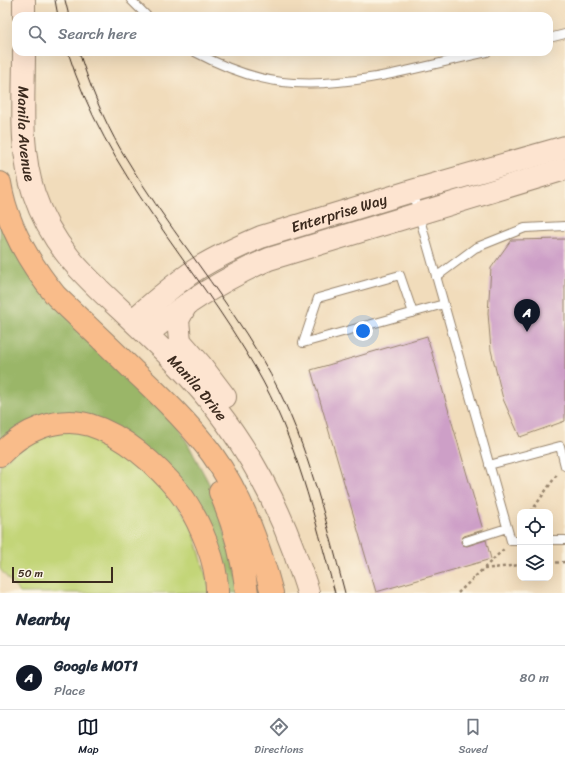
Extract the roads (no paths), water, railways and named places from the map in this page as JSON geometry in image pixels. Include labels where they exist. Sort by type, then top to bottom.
[{"type":"highway","points":[[0,183],[2,194],[17,237],[40,276],[56,296],[180,415],[212,454],[241,504],[265,567],[272,593]]},
{"type":"highway","points":[[180,415],[218,487],[230,516],[239,544],[247,593]]},
{"type":"highway","points":[[0,455],[8,446],[22,436],[38,428],[55,423],[72,422],[90,425],[110,434],[134,448],[157,468],[179,493],[196,521],[209,551],[216,578],[217,593]]},
{"type":"street","points":[[24,0],[24,12]]},
{"type":"street","name":"Manila Avenue","points":[[24,56],[24,122],[28,171],[34,194],[42,214]]},
{"type":"street","name":"Enterprise Way","points":[[140,327],[192,272],[240,246],[283,229],[412,190],[565,147]]},
{"type":"street","name":"Enterprise Way","points":[[140,327],[170,315],[232,276],[269,259],[565,169]]},
{"type":"street","name":"Manila Drive","points":[[42,214],[54,237],[82,274],[140,327],[195,383],[214,407],[250,459],[267,488],[284,523],[308,593]]},
{"type":"street","points":[[186,305],[178,320],[180,341],[223,394],[249,434],[250,459]]},
{"type":"lane","points":[[131,0],[142,12]]},
{"type":"lane","points":[[553,37],[565,34]]},
{"type":"lane","points":[[202,56],[236,71],[263,79],[291,84],[347,82],[377,77],[469,56]]},
{"type":"lane","points":[[412,190],[507,528],[511,541],[517,541]]},
{"type":"lane","points":[[436,277],[475,248],[525,228],[565,226]]},
{"type":"lane","points":[[413,313],[400,275],[318,298],[303,343],[406,315],[413,313],[444,304]]},
{"type":"lane","points":[[489,465],[560,446],[565,465]]},
{"type":"lane","points":[[466,541],[507,528]]},
{"type":"lane","points":[[553,540],[565,540]]},
{"type":"tram line","points":[[55,0],[57,12]]},
{"type":"tram line","points":[[65,0],[68,12]]},
{"type":"tram line","points":[[69,56],[84,96],[104,137],[127,177],[232,329],[270,395],[303,478],[335,593]]},
{"type":"tram line","points":[[80,56],[97,102],[121,150],[155,204],[229,308],[263,361],[278,388],[291,416],[312,474],[345,593]]},
{"type":"place","name":"Google MOT1","points":[[527,332]]}]
